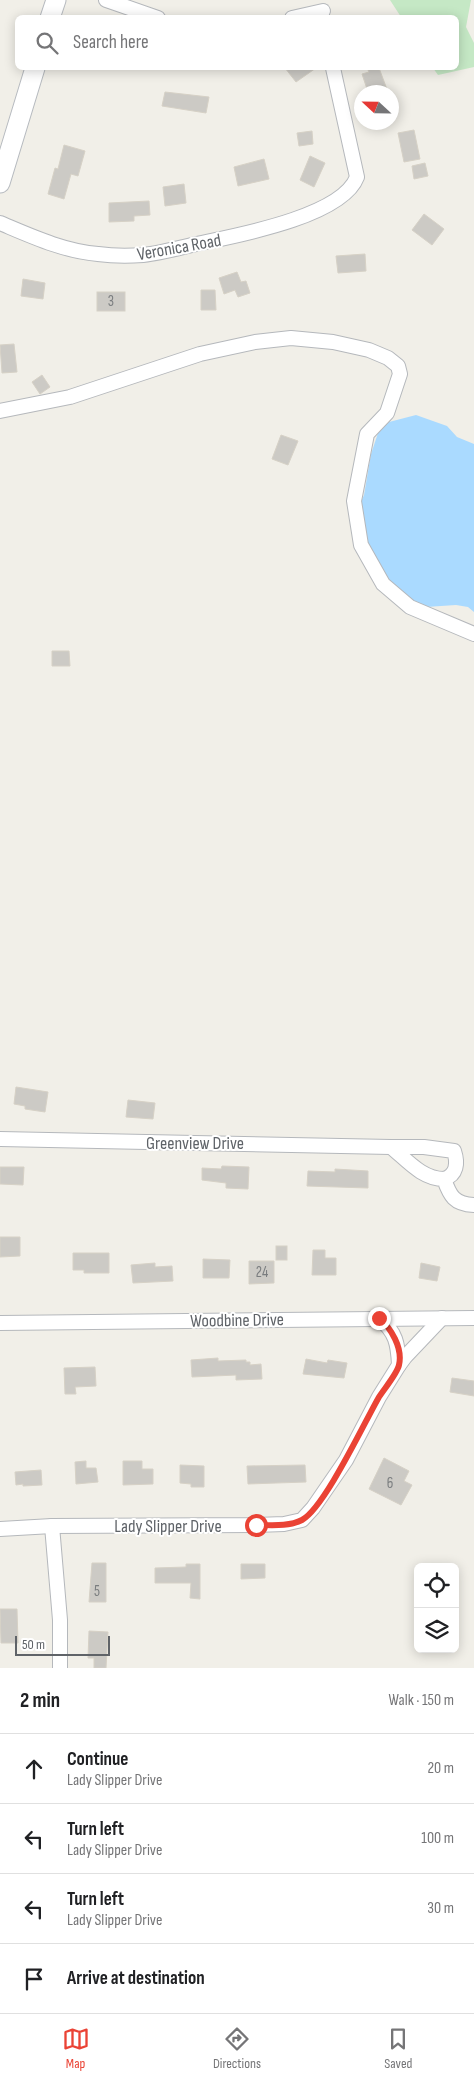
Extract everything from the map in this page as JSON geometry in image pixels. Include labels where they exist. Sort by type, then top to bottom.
[{"type":"street","points":[[51,15],[56,0]]},
{"type":"street","points":[[106,0],[149,15]]},
{"type":"street","points":[[304,15],[323,10]]},
{"type":"street","points":[[0,183],[34,70]]},
{"type":"street","name":"Veronica Road","points":[[0,223],[39,239],[95,254],[145,255],[253,232],[300,217],[328,205],[342,197],[352,186],[356,177],[332,70]]},
{"type":"street","points":[[0,411],[70,397],[200,354],[256,342],[291,338],[333,342],[369,350],[388,358],[398,366],[400,374],[387,414],[367,434],[354,501],[361,545],[383,584],[410,607],[474,634]]},
{"type":"street","name":"Greenview Drive","points":[[0,1139],[424,1147],[454,1151],[456,1167],[454,1173],[444,1179]]},
{"type":"street","points":[[391,1147],[425,1175],[434,1179],[444,1179],[450,1196],[464,1204],[474,1204]]},
{"type":"street","points":[[379,1318],[390,1327],[394,1334],[399,1365]]},
{"type":"street","name":"Lady Slipper Drive","points":[[0,1529],[52,1526],[256,1525],[284,1524],[302,1520],[325,1492],[404,1357],[442,1318]]},
{"type":"street","name":"Woodbine Drive","points":[[0,1323],[474,1318]]},
{"type":"street","points":[[52,1526],[60,1620],[60,1668]]},
{"type":"green space","points":[[390,0],[471,0],[466,27],[474,43],[474,67],[438,75],[434,70],[459,70],[459,15],[400,15]]},
{"type":"water","points":[[416,415],[447,426],[457,437],[474,444],[474,612],[468,607],[456,605],[426,607],[404,598],[372,561],[359,506],[364,495],[371,454],[379,430],[389,422]]},
{"type":"building","points":[[287,70],[313,70],[296,82]]},
{"type":"building","points":[[368,70],[380,70],[385,85],[366,85],[362,74],[369,72]]},
{"type":"building","points":[[165,92],[209,97],[206,113],[162,106]]},
{"type":"building","points":[[414,130],[420,159],[404,162],[398,133]]},
{"type":"building","points":[[312,131],[313,144],[299,146],[297,133]]},
{"type":"building","points":[[64,145],[85,151],[78,176],[71,174],[64,199],[48,194],[55,168],[58,169]]},
{"type":"building","points":[[310,156],[325,163],[314,187],[300,180]]},
{"type":"building","points":[[264,159],[269,179],[238,186],[234,167]]},
{"type":"building","points":[[425,163],[428,176],[414,179],[412,166]]},
{"type":"building","points":[[184,184],[186,203],[165,206],[163,187]]},
{"type":"building","points":[[149,201],[150,215],[134,216],[134,221],[109,222],[109,203]]},
{"type":"building","points":[[424,214],[444,229],[432,245],[412,230]]},
{"type":"building","points":[[365,254],[366,271],[338,273],[336,256]]},
{"type":"building","points":[[237,272],[241,282],[246,281],[250,293],[238,297],[235,290],[224,294],[219,278]]},
{"type":"building","points":[[23,279],[45,283],[43,299],[21,296]]},
{"type":"building","points":[[201,290],[215,290],[216,310],[201,310]]},
{"type":"building","points":[[97,292],[125,292],[125,311],[97,311]]},
{"type":"building","points":[[14,344],[17,372],[2,373],[0,345]]},
{"type":"building","points":[[42,375],[50,387],[40,394],[32,382]]},
{"type":"building","points":[[281,435],[298,441],[288,465],[272,459]]},
{"type":"building","points":[[52,651],[69,651],[70,666],[52,666]]},
{"type":"building","points":[[16,1087],[48,1092],[45,1112],[25,1109],[25,1106],[14,1104]]},
{"type":"building","points":[[128,1100],[155,1103],[153,1119],[126,1117]]},
{"type":"building","points":[[222,1166],[249,1167],[248,1189],[226,1188],[226,1183],[202,1180],[202,1168],[221,1169]]},
{"type":"building","points":[[0,1167],[24,1167],[23,1185],[0,1184]]},
{"type":"building","points":[[335,1169],[368,1171],[368,1188],[307,1186],[308,1171],[335,1172]]},
{"type":"building","points":[[0,1237],[20,1237],[20,1256],[0,1257]]},
{"type":"building","points":[[276,1246],[287,1246],[287,1260],[276,1260]]},
{"type":"building","points":[[313,1250],[325,1250],[325,1258],[336,1258],[336,1275],[312,1275]]},
{"type":"building","points":[[73,1253],[109,1253],[109,1273],[84,1273],[84,1270],[73,1270]]},
{"type":"building","points":[[203,1259],[230,1260],[229,1278],[203,1278]]},
{"type":"building","points":[[249,1261],[274,1261],[274,1283],[249,1284]]},
{"type":"building","points":[[155,1263],[155,1267],[172,1266],[173,1281],[133,1283],[131,1265]]},
{"type":"building","points":[[421,1263],[440,1267],[437,1281],[419,1278]]},
{"type":"building","points":[[218,1358],[218,1361],[246,1360],[246,1362],[250,1362],[250,1365],[261,1364],[262,1379],[236,1380],[236,1375],[192,1377],[191,1360]]},
{"type":"building","points":[[306,1359],[327,1363],[328,1360],[347,1363],[344,1378],[303,1374]]},
{"type":"building","points":[[95,1367],[96,1386],[75,1387],[76,1394],[65,1394],[64,1368]]},
{"type":"building","points":[[452,1378],[474,1381],[474,1396],[450,1392]]},
{"type":"building","points":[[384,1458],[409,1471],[404,1481],[412,1485],[401,1505],[369,1489]]},
{"type":"building","points":[[86,1461],[86,1468],[96,1468],[98,1482],[76,1484],[75,1462]]},
{"type":"building","points":[[123,1461],[142,1461],[142,1469],[153,1469],[153,1484],[123,1485]]},
{"type":"building","points":[[180,1465],[204,1466],[204,1487],[191,1487],[191,1484],[180,1483]]},
{"type":"building","points":[[305,1465],[306,1482],[248,1484],[247,1466]]},
{"type":"building","points":[[41,1470],[42,1485],[16,1485],[15,1472]]},
{"type":"building","points":[[92,1563],[106,1563],[106,1602],[89,1602]]},
{"type":"building","points":[[186,1564],[200,1564],[200,1599],[190,1598],[191,1583],[155,1583],[155,1568],[186,1567]]},
{"type":"building","points":[[241,1564],[265,1564],[265,1578],[241,1579]]},
{"type":"building","points":[[0,1609],[17,1609],[18,1643],[1,1643]]},
{"type":"building","points":[[89,1631],[108,1632],[106,1668],[94,1668],[94,1658],[88,1658]]},
{"type":"route","points":[[256,1525],[284,1524],[302,1520],[325,1492],[346,1460],[379,1397],[399,1365],[394,1334],[390,1327],[379,1318]]}]
